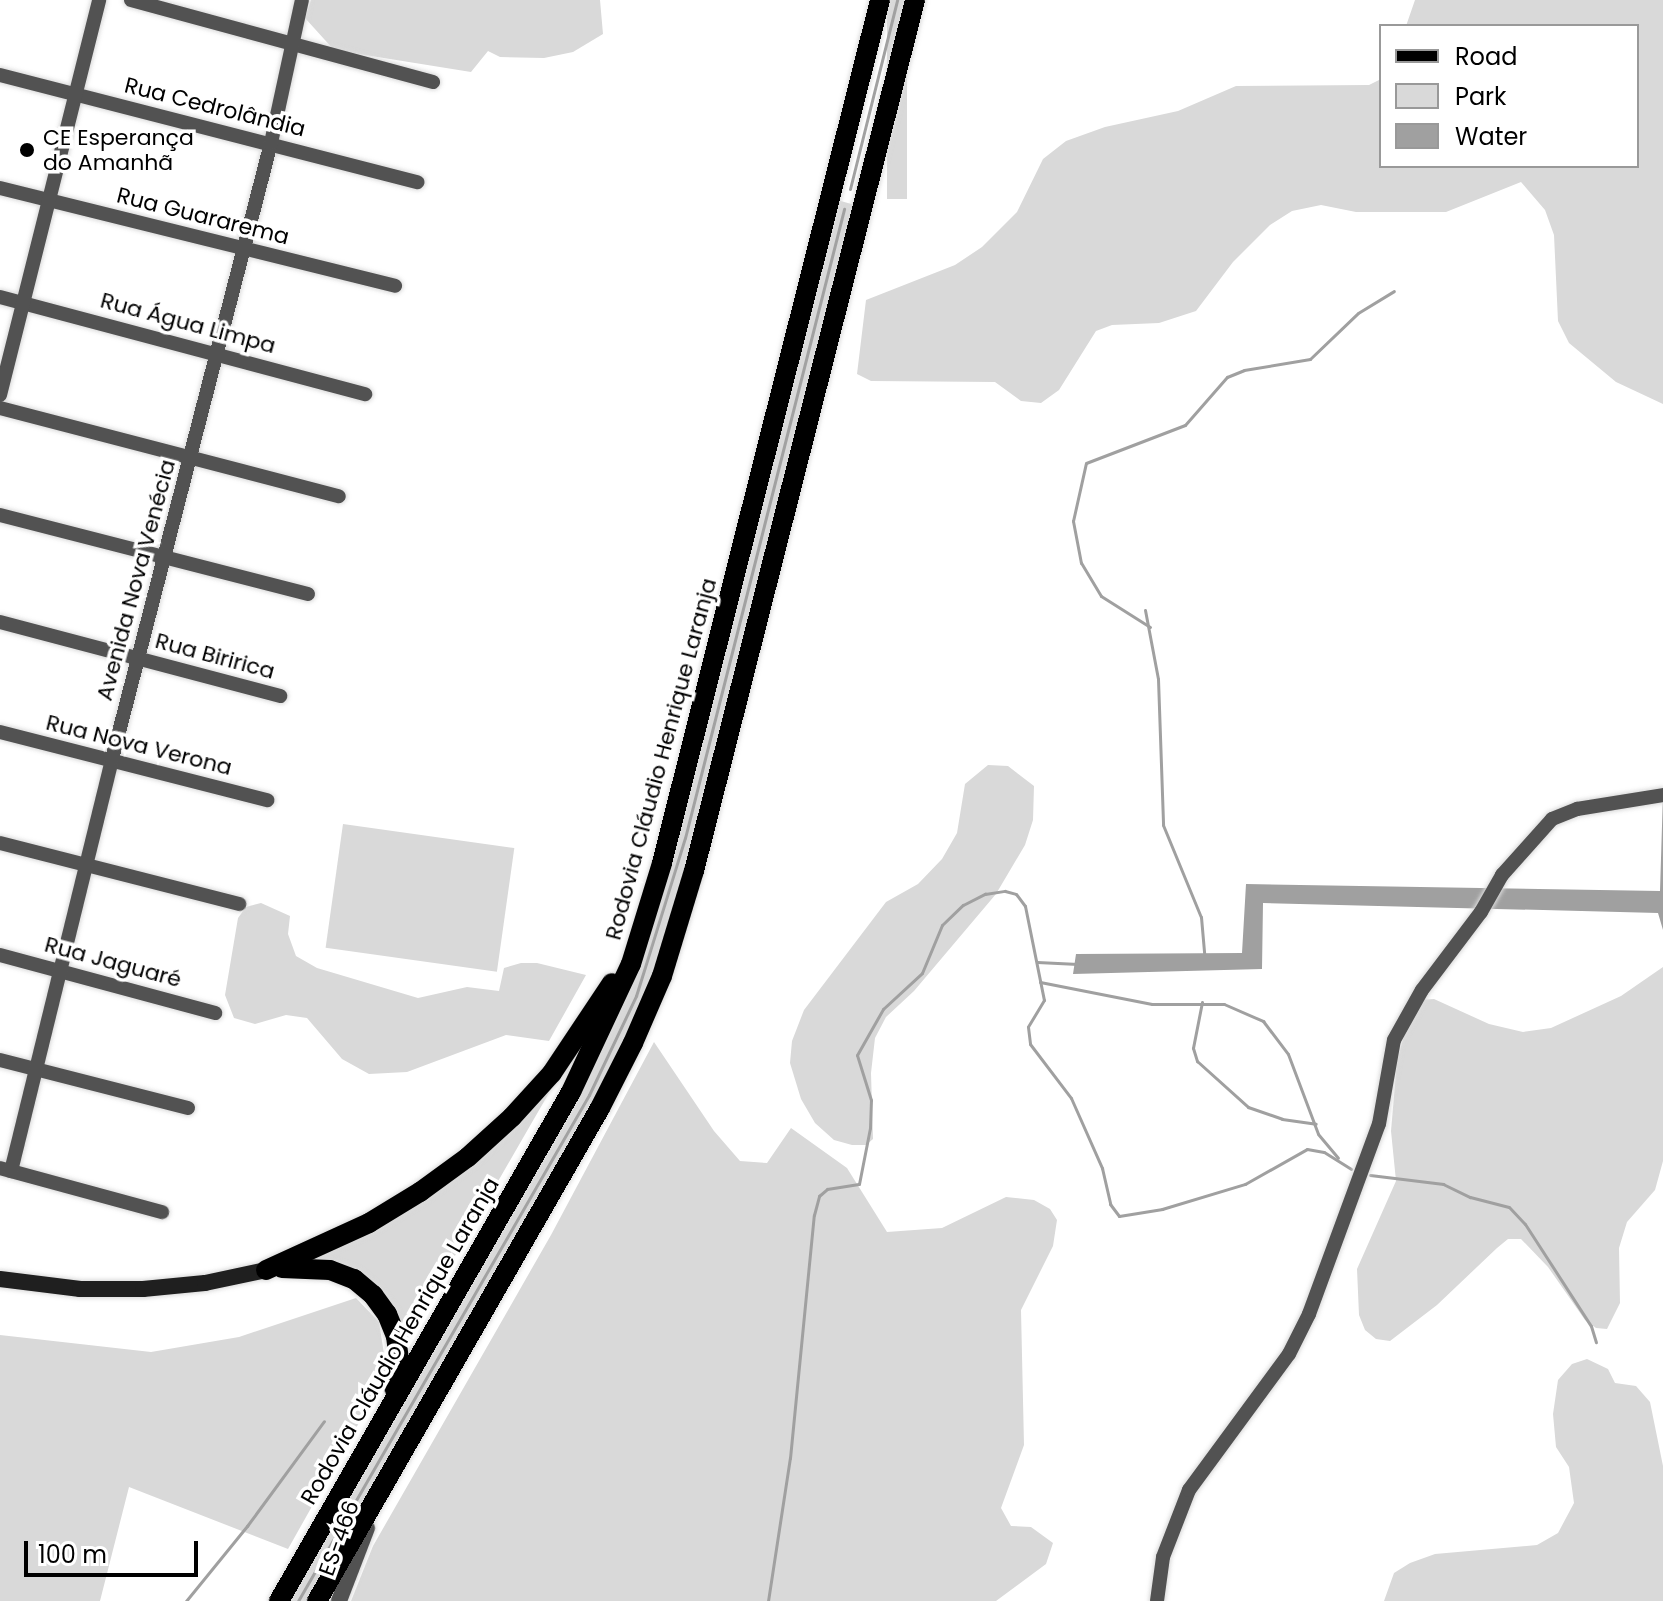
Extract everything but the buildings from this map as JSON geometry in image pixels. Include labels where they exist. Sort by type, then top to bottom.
[{"type":"main road","name":"Rodovia Cláudio Henrique Laranja","points":[[279,1601],[588,1061],[631,964],[662,863],[880,0]]},
{"type":"main road","points":[[317,1601],[611,1087],[662,976],[694,871],[915,0]]},
{"type":"main road","points":[[266,1270],[395,1208],[468,1157],[512,1117],[570,1049],[603,999],[637,933],[662,863]]},
{"type":"main road","points":[[0,1279],[80,1289],[143,1289],[205,1283],[266,1270],[305,1266],[330,1270],[354,1279],[373,1295],[392,1325],[398,1347],[391,1405]]},
{"type":"street","points":[[0,395],[99,0]]},
{"type":"street","points":[[131,0],[433,82]]},
{"type":"street","name":"Avenida Nova Venécia","points":[[6,1169],[37,1069],[137,659],[271,143],[302,0]]},
{"type":"street","name":"Rua Cedrolândia","points":[[0,75],[418,182]]},
{"type":"street","name":"Rua Guararema","points":[[0,188],[395,286]]},
{"type":"street","name":"Rua Água Limpa","points":[[0,297],[365,394]]},
{"type":"street","points":[[0,408],[339,496]]},
{"type":"street","points":[[0,515],[308,594]]},
{"type":"street","name":"Rua Biririca","points":[[0,622],[280,696]]},
{"type":"street","name":"Rua Nova Verona","points":[[0,732],[267,800]]},
{"type":"street","points":[[1157,1601],[1163,1557],[1189,1490],[1289,1354],[1309,1314],[1379,1124],[1394,1040],[1422,990],[1481,912],[1502,875],[1552,819],[1577,809],[1657,796]]},
{"type":"street","points":[[0,843],[239,904]]},
{"type":"street","name":"Rua Jaguaré","points":[[0,955],[215,1013]]},
{"type":"street","points":[[0,1060],[188,1108]]},
{"type":"street","points":[[6,1169],[162,1212]]},
{"type":"street","name":"ES-466","points":[[339,1601],[380,1491]]},
{"type":"green space","points":[[311,0],[600,0],[603,34],[573,52],[544,58],[500,57],[488,51],[471,72],[334,50],[305,18]]},
{"type":"green space","points":[[887,0],[907,0],[907,199],[887,199]]},
{"type":"green space","points":[[1415,0],[1663,0],[1663,404],[1616,382],[1569,343],[1558,321],[1554,235],[1545,210],[1521,182],[1446,212],[1356,212],[1321,205],[1292,211],[1270,225],[1233,262],[1196,311],[1159,323],[1112,325],[1096,331],[1059,390],[1041,403],[1021,401],[995,382],[871,381],[857,374],[866,300],[955,265],[982,247],[1017,212],[1043,159],[1066,141],[1105,127],[1178,111],[1236,86],[1369,85],[1379,80],[1379,168],[1639,168],[1639,24],[1407,24]]},
{"type":"green space","points":[[837,200],[855,205],[678,904],[628,1040],[310,1601],[287,1601],[610,1032]]},
{"type":"green space","points":[[988,765],[1008,766],[1034,786],[1033,820],[1025,845],[996,894],[914,991],[886,1017],[875,1038],[871,1073],[873,1139],[866,1145],[834,1140],[815,1123],[801,1099],[790,1063],[792,1041],[804,1010],[886,902],[918,884],[942,859],[957,833],[965,784]]},
{"type":"green space","points":[[343,824],[514,848],[497,972],[326,948]]},
{"type":"green space","points":[[261,903],[290,916],[288,934],[296,956],[317,968],[418,998],[467,987],[499,991],[504,968],[521,963],[537,963],[586,975],[549,1041],[506,1035],[407,1072],[369,1074],[342,1059],[307,1018],[286,1015],[255,1024],[234,1018],[225,995],[238,918],[246,907]]},
{"type":"green space","points":[[1663,967],[1663,1161],[1655,1190],[1627,1222],[1619,1248],[1620,1303],[1607,1329],[1596,1328],[1585,1320],[1548,1267],[1521,1239],[1508,1239],[1437,1305],[1390,1341],[1376,1339],[1365,1330],[1359,1315],[1357,1269],[1396,1181],[1391,1131],[1397,1061],[1411,1011],[1420,1000],[1434,999],[1489,1024],[1523,1032],[1551,1028],[1621,996]]},
{"type":"green space","points":[[654,1042],[714,1131],[740,1161],[767,1163],[791,1128],[847,1168],[887,1232],[942,1228],[1006,1197],[1034,1200],[1050,1209],[1057,1220],[1053,1246],[1021,1310],[1024,1445],[1001,1508],[1011,1526],[1031,1527],[1053,1543],[1046,1564],[996,1601],[351,1601],[373,1546],[551,1235]]},
{"type":"green space","points":[[561,1072],[403,1346],[401,1333],[319,1260],[306,1258],[357,1238]]},
{"type":"green space","points":[[356,1298],[379,1322],[387,1373],[288,1549],[129,1487],[100,1601],[0,1601],[0,1335],[151,1352],[239,1337]]},
{"type":"green space","points":[[1587,1359],[1608,1369],[1615,1383],[1636,1386],[1650,1402],[1663,1466],[1663,1601],[1384,1601],[1394,1573],[1410,1563],[1435,1554],[1537,1545],[1558,1533],[1574,1503],[1569,1467],[1556,1447],[1553,1414],[1558,1380],[1572,1364]]},
{"type":"water","points":[[1663,793],[1663,930],[1658,913],[1263,903],[1262,969],[1073,974],[1076,954],[1242,953],[1246,884],[1660,891]]},
{"type":"waterway","points":[[850,189],[897,0]]},
{"type":"waterway","points":[[298,1601],[589,1095],[636,996],[685,838],[844,209]]},
{"type":"waterway","points":[[1150,627],[1101,596],[1081,563],[1073,521],[1086,463],[1185,425],[1227,377],[1244,370],[1310,359],[1358,313],[1394,291]]},
{"type":"waterway","points":[[1145,610],[1158,679],[1163,825],[1201,917],[1204,954]]},
{"type":"waterway","points":[[768,1601],[790,1458],[814,1215],[819,1196],[827,1189],[859,1184],[870,1128],[871,1100],[857,1055],[883,1009],[922,973],[942,925],[963,905],[985,894],[1005,891],[1016,894],[1025,906],[1044,1000],[1028,1027],[1030,1044],[1071,1098],[1102,1168],[1110,1204],[1119,1216],[1162,1209],[1245,1184],[1307,1149],[1324,1152],[1351,1169]]},
{"type":"waterway","points":[[1037,962],[1078,964]]},
{"type":"waterway","points":[[1040,982],[1152,1004],[1224,1004],[1263,1021],[1288,1054],[1318,1134],[1338,1158]]},
{"type":"waterway","points":[[1202,1002],[1193,1048],[1197,1061],[1248,1107],[1282,1119],[1316,1124]]},
{"type":"waterway","points":[[1370,1175],[1443,1184],[1470,1197],[1509,1207],[1525,1224],[1591,1326],[1596,1342]]},
{"type":"waterway","points":[[186,1601],[247,1526],[324,1421]]},
{"type":"place","name":"CE Esperança do Amanhã","points":[[27,150]]}]
